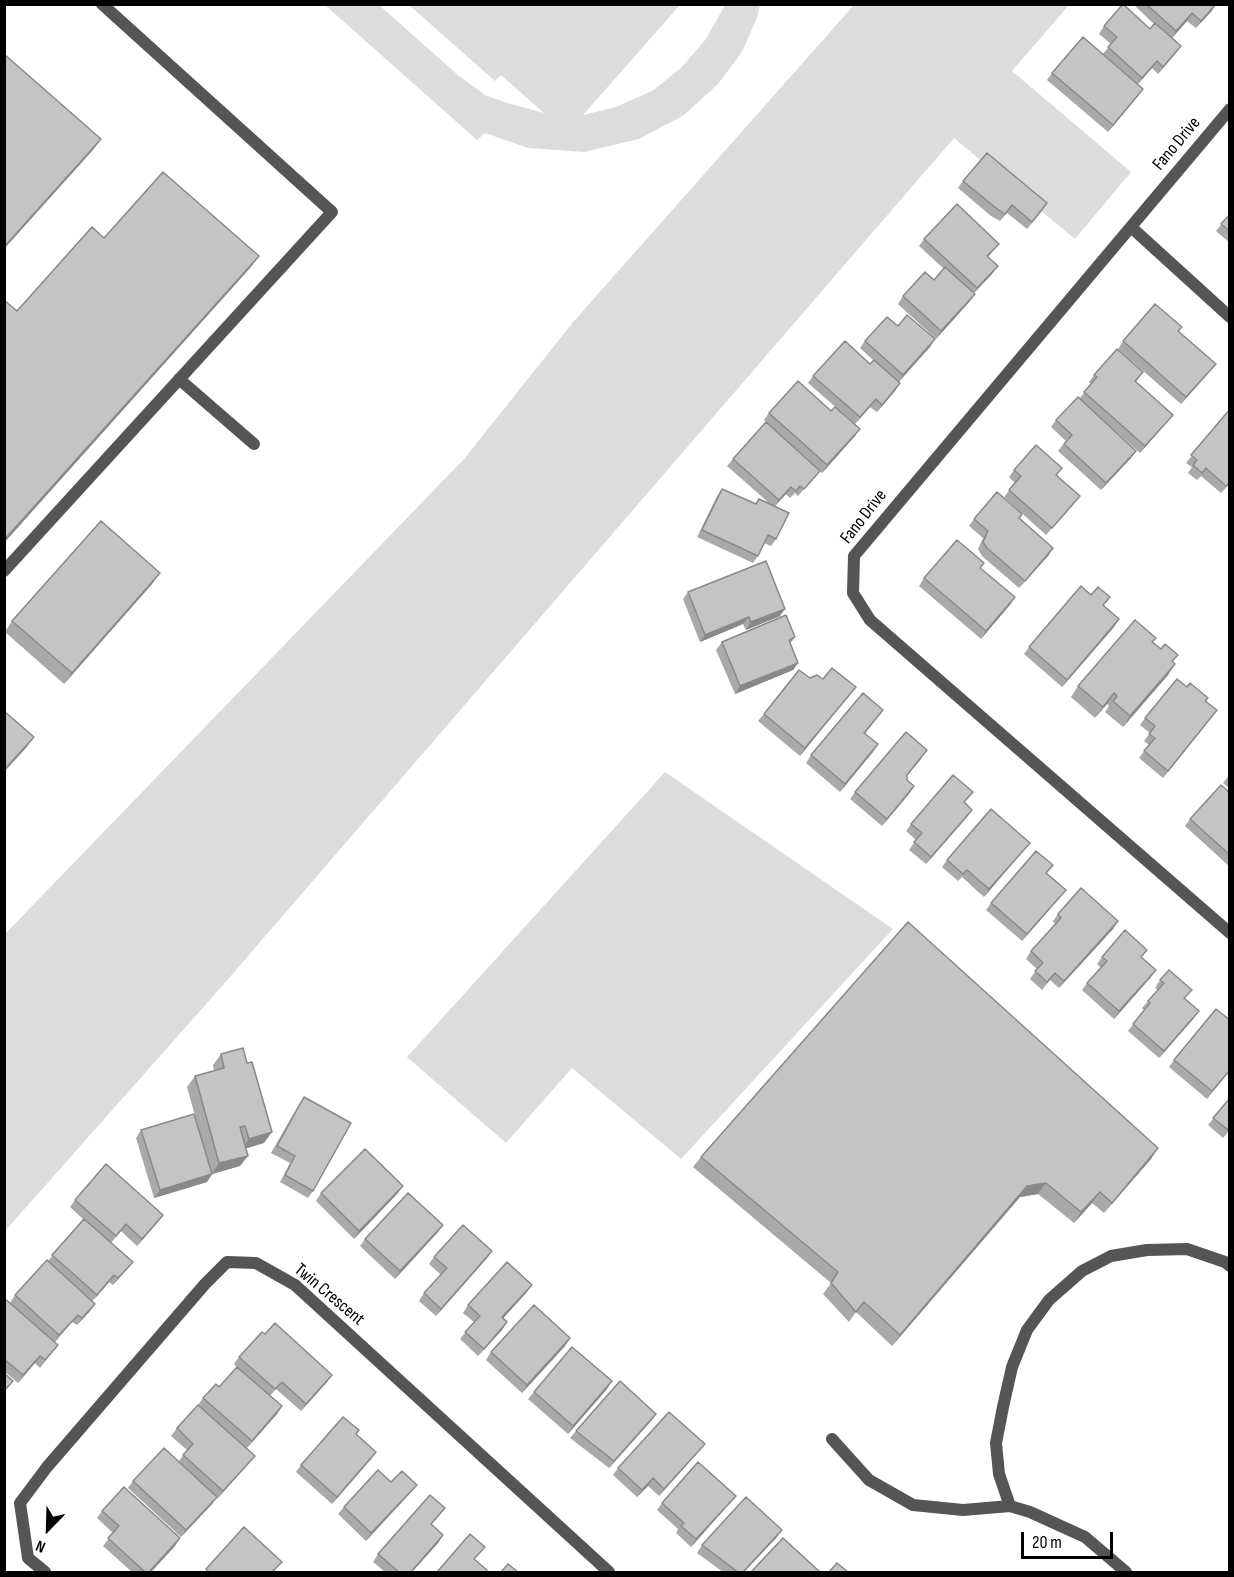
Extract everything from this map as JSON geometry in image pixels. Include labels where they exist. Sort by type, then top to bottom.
[{"type":"street","points":[[4,571],[332,212],[102,4]]},
{"type":"street","name":"Fano Drive","points":[[1230,109],[854,556],[853,592],[870,620],[1230,933]]},
{"type":"street","points":[[1131,227],[1230,316]]},
{"type":"street","points":[[179,379],[254,444]]},
{"type":"street","points":[[1010,1506],[999,1474],[996,1443],[1012,1367],[1027,1330],[1049,1300],[1082,1271],[1111,1256],[1147,1250],[1187,1249],[1225,1262],[1230,1266]]},
{"type":"street","name":"Twin Crescent","points":[[45,1572],[28,1558],[20,1503],[47,1467],[205,1284],[227,1262],[256,1263],[295,1285],[609,1572]]},
{"type":"street","points":[[832,1439],[869,1480],[913,1505],[963,1510],[1010,1506],[1038,1515],[1085,1536],[1126,1572]]},
{"type":"shaded area","points":[[325,5],[379,5],[459,76],[485,95],[544,113],[501,75],[495,81],[409,5],[680,5],[583,115],[616,107],[652,91],[681,68],[706,39],[725,5],[760,5],[757,18],[742,52],[718,84],[684,115],[639,139],[584,152],[528,148],[485,133],[477,140]]},
{"type":"shaded area","points":[[854,5],[1069,5],[1012,71],[1131,172],[1075,239],[954,138],[223,985],[5,1231],[5,934],[464,459],[574,321]]},
{"type":"shaded area","points":[[665,772],[893,929],[681,1159],[572,1068],[506,1143],[407,1057]]},
{"type":"building","points":[[1123,4],[1150,29],[1155,23],[1181,46],[1163,67],[1157,61],[1142,78],[1108,47],[1117,37],[1104,26]]},
{"type":"building","points":[[1146,4],[1216,4],[1201,21],[1192,13],[1176,31]]},
{"type":"building","points":[[1083,37],[1143,89],[1113,125],[1052,73]]},
{"type":"building","points":[[4,54],[101,139],[4,247]]},
{"type":"building","points":[[987,153],[1047,203],[1032,222],[1012,205],[1005,214],[963,181]]},
{"type":"building","points":[[163,172],[259,256],[4,540],[4,300],[17,311],[92,227],[104,238]]},
{"type":"building","points":[[957,204],[999,244],[987,256],[998,266],[977,288],[924,239]]},
{"type":"building","points":[[1230,214],[1230,231],[1221,224]]},
{"type":"building","points":[[945,267],[975,294],[941,331],[903,296],[925,272],[934,280]]},
{"type":"building","points":[[1155,304],[1182,327],[1178,331],[1216,364],[1186,397],[1123,341]]},
{"type":"building","points":[[907,315],[935,339],[903,375],[865,341],[887,317],[898,326]]},
{"type":"building","points":[[845,341],[870,364],[874,360],[900,383],[882,405],[876,399],[860,417],[813,376]]},
{"type":"building","points":[[1117,349],[1143,372],[1135,381],[1173,415],[1145,446],[1084,392],[1097,377],[1094,375]]},
{"type":"building","points":[[798,381],[831,411],[835,407],[860,429],[827,465],[769,413]]},
{"type":"building","points":[[1078,397],[1136,451],[1106,483],[1064,444],[1072,435],[1056,420]]},
{"type":"building","points":[[1230,409],[1230,482],[1226,486],[1206,468],[1202,473],[1193,465],[1197,460],[1191,455]]},
{"type":"building","points":[[766,422],[820,471],[804,489],[800,486],[796,491],[791,487],[779,500],[733,459]]},
{"type":"building","points":[[1036,445],[1062,468],[1056,475],[1080,496],[1052,528],[1009,490],[1021,476],[1014,470]]},
{"type":"building","points":[[722,489],[756,504],[759,499],[789,513],[776,539],[768,535],[758,556],[702,530]]},
{"type":"building","points":[[997,492],[1022,514],[1019,518],[1053,548],[1025,581],[987,548],[983,542],[988,531],[974,519]]},
{"type":"building","points":[[101,521],[160,573],[72,673],[12,621]]},
{"type":"building","points":[[957,540],[984,563],[980,568],[1015,597],[986,631],[924,578]]},
{"type":"building","points":[[766,561],[785,609],[751,622],[749,617],[705,635],[688,592]]},
{"type":"building","points":[[1081,586],[1091,595],[1098,587],[1110,597],[1103,605],[1119,619],[1067,680],[1029,647]]},
{"type":"building","points":[[786,615],[795,637],[789,640],[798,663],[740,686],[722,642]]},
{"type":"building","points":[[1135,620],[1156,638],[1152,642],[1161,649],[1165,644],[1178,655],[1172,661],[1175,664],[1130,716],[1113,701],[1117,696],[1114,693],[1103,707],[1078,686]]},
{"type":"building","points":[[832,668],[856,687],[805,748],[764,714],[799,670],[810,678],[817,675],[823,679]]},
{"type":"building","points":[[1177,679],[1187,687],[1190,683],[1208,698],[1205,701],[1217,710],[1168,771],[1144,751],[1155,738],[1149,734],[1155,726],[1145,718]]},
{"type":"building","points":[[863,693],[883,710],[864,733],[878,744],[845,784],[811,755]]},
{"type":"building","points":[[4,711],[34,737],[4,770]]},
{"type":"building","points":[[906,732],[927,750],[907,775],[907,780],[914,786],[887,819],[855,792]]},
{"type":"building","points":[[953,775],[973,792],[964,802],[972,810],[931,857],[914,842],[922,833],[911,824]]},
{"type":"building","points":[[1221,785],[1230,793],[1230,855],[1190,819]]},
{"type":"building","points":[[991,809],[1030,843],[989,889],[967,870],[963,874],[947,860]]},
{"type":"building","points":[[1036,851],[1053,865],[1046,873],[1066,890],[1027,934],[991,903]]},
{"type":"building","points":[[1081,888],[1118,921],[1064,981],[1055,973],[1047,982],[1035,971],[1043,963],[1031,951],[1061,918],[1058,914]]},
{"type":"building","points":[[908,922],[1158,1148],[1112,1203],[1100,1192],[1081,1212],[1046,1183],[1027,1186],[900,1335],[864,1302],[856,1312],[831,1283],[838,1272],[701,1157]]},
{"type":"building","points":[[1125,930],[1147,950],[1141,957],[1156,970],[1119,1011],[1087,983],[1107,961],[1102,957]]},
{"type":"building","points":[[1169,970],[1192,990],[1184,998],[1199,1011],[1164,1051],[1133,1024],[1150,1003],[1148,1001],[1164,983],[1160,980]]},
{"type":"building","points":[[1216,1009],[1230,1020],[1230,1070],[1212,1091],[1174,1060]]},
{"type":"building","points":[[243,1048],[247,1063],[252,1062],[272,1132],[249,1139],[245,1126],[240,1127],[248,1156],[219,1163],[195,1076],[224,1068],[221,1054]]},
{"type":"building","points":[[304,1097],[351,1123],[313,1191],[285,1175],[295,1156],[277,1146]]},
{"type":"building","points":[[1230,1098],[1230,1128],[1228,1130],[1213,1118]]},
{"type":"building","points":[[194,1114],[212,1174],[160,1190],[141,1130]]},
{"type":"building","points":[[365,1149],[403,1186],[359,1231],[321,1193]]},
{"type":"building","points":[[106,1164],[163,1215],[142,1239],[126,1224],[116,1236],[75,1200]]},
{"type":"building","points":[[408,1193],[443,1225],[400,1271],[365,1239]]},
{"type":"building","points":[[84,1219],[133,1262],[118,1278],[114,1275],[97,1295],[52,1255]]},
{"type":"building","points":[[463,1225],[492,1251],[441,1309],[424,1293],[447,1268],[434,1257]]},
{"type":"building","points":[[47,1260],[95,1304],[82,1318],[78,1315],[59,1335],[15,1295]]},
{"type":"building","points":[[507,1262],[532,1285],[502,1317],[507,1322],[484,1349],[465,1332],[480,1316],[468,1305]]},
{"type":"building","points":[[4,1298],[58,1345],[45,1360],[40,1356],[23,1375],[4,1359]]},
{"type":"building","points":[[534,1305],[570,1338],[527,1385],[491,1352]]},
{"type":"building","points":[[275,1323],[332,1375],[306,1404],[282,1382],[275,1389],[239,1357],[262,1332],[265,1334]]},
{"type":"building","points":[[572,1347],[612,1381],[573,1426],[534,1392]]},
{"type":"building","points":[[237,1367],[282,1406],[252,1441],[203,1398],[216,1384],[219,1387]]},
{"type":"building","points":[[4,1373],[13,1381],[4,1391]]},
{"type":"building","points":[[620,1381],[656,1414],[614,1461],[576,1431]]},
{"type":"building","points":[[198,1405],[255,1456],[223,1491],[183,1455],[193,1444],[177,1428]]},
{"type":"building","points":[[669,1412],[705,1444],[664,1489],[653,1478],[642,1490],[618,1468]]},
{"type":"building","points":[[343,1417],[359,1430],[356,1434],[376,1452],[337,1497],[301,1465]]},
{"type":"building","points":[[164,1448],[217,1497],[186,1530],[133,1481]]},
{"type":"building","points":[[698,1462],[736,1496],[696,1539],[681,1526],[684,1523],[662,1503]]},
{"type":"building","points":[[378,1470],[391,1482],[402,1471],[417,1485],[371,1533],[344,1507]]},
{"type":"building","points":[[124,1487],[180,1538],[149,1572],[145,1572],[108,1538],[119,1526],[102,1511]]},
{"type":"building","points":[[430,1495],[445,1508],[431,1524],[443,1535],[411,1572],[399,1572],[378,1554]]},
{"type":"building","points":[[746,1497],[782,1530],[743,1572],[738,1572],[702,1545]]},
{"type":"building","points":[[244,1527],[282,1562],[272,1572],[209,1572],[206,1569]]},
{"type":"building","points":[[470,1534],[485,1547],[474,1559],[487,1570],[485,1572],[437,1572]]},
{"type":"building","points":[[783,1538],[820,1572],[751,1572]]},
{"type":"building","points":[[837,1563],[848,1572],[829,1572]]},
{"type":"building","points":[[508,1564],[518,1572],[501,1572]]}]
